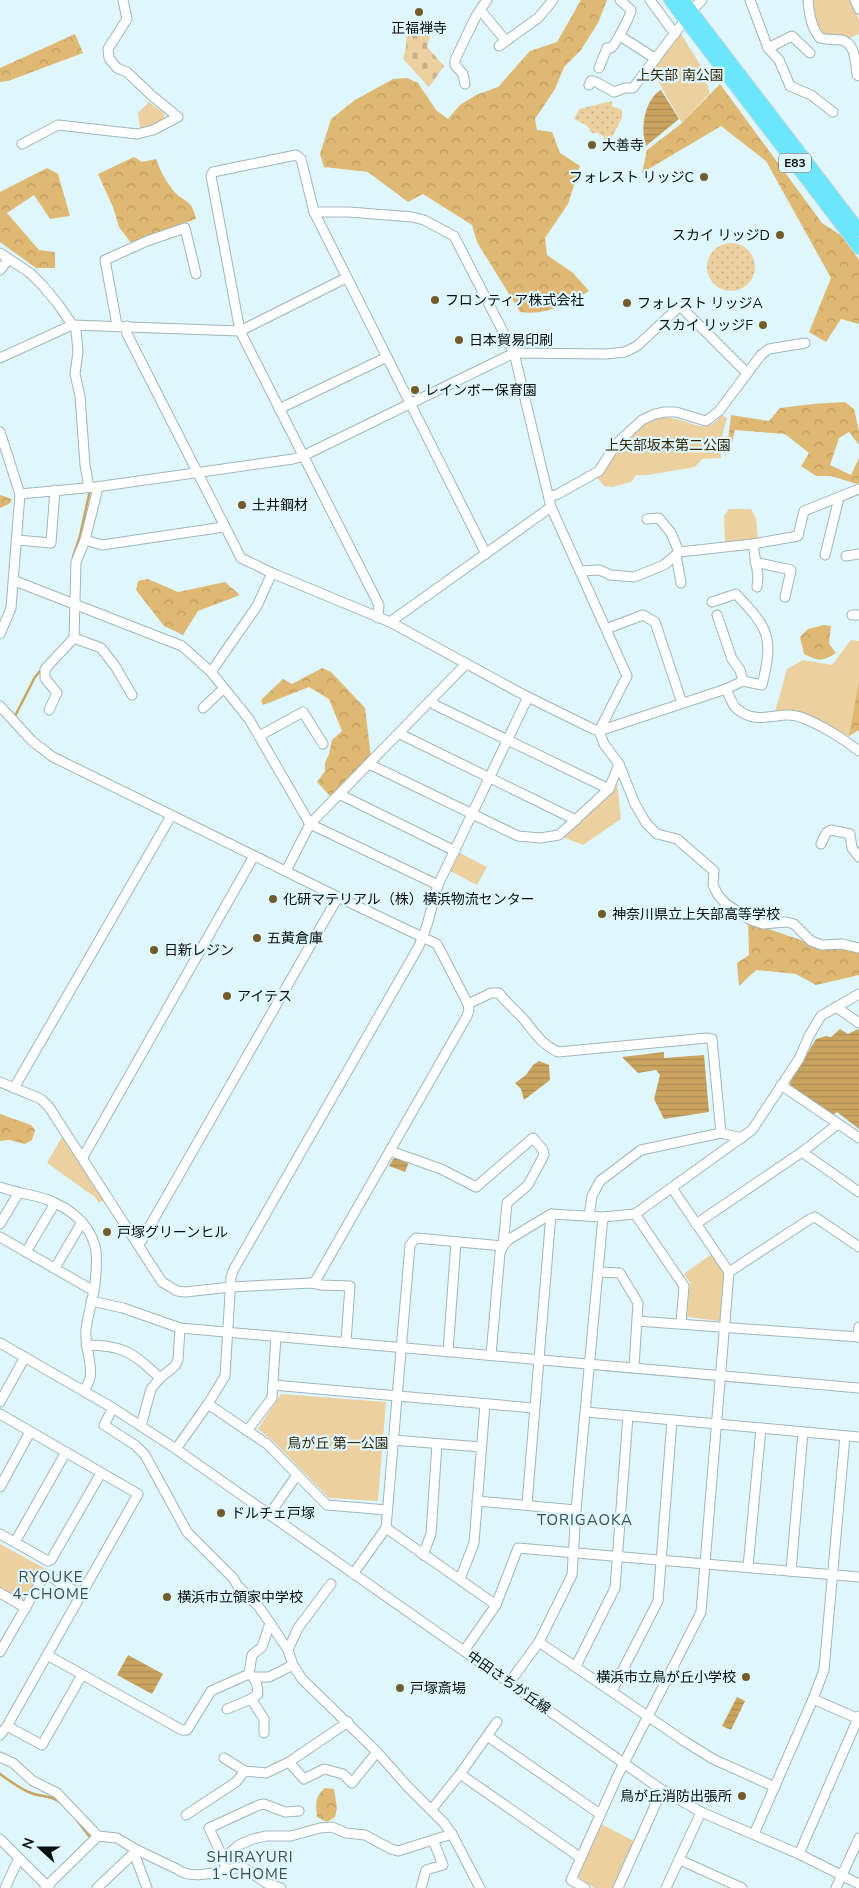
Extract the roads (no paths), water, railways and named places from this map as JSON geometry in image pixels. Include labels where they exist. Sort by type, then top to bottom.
[{"type":"highway","name":"E83","points":[[670,0],[859,248]]},
{"type":"highway","name":"E83","points":[[683,0],[859,230]]},
{"type":"street","points":[[22,144],[58,125],[137,134],[153,130],[178,117],[127,72],[118,68],[109,58],[108,49],[127,19],[123,0]]},
{"type":"street","points":[[465,84],[463,74],[455,65],[455,60],[476,16],[487,0]]},
{"type":"street","points":[[481,11],[502,43],[538,18],[554,0]]},
{"type":"street","points":[[599,68],[607,48],[611,48],[615,44],[631,15],[631,10],[620,0]]},
{"type":"street","points":[[650,0],[675,34]]},
{"type":"street","points":[[750,0],[768,48],[779,60],[790,86],[811,95],[833,112]]},
{"type":"street","points":[[808,0],[809,13],[817,35],[820,38],[842,40],[848,43],[852,49],[859,76]]},
{"type":"street","points":[[855,0],[859,9]]},
{"type":"street","points":[[589,86],[591,82],[596,82],[614,92],[625,88],[633,88],[681,25]]},
{"type":"street","points":[[620,36],[656,59]]},
{"type":"street","points":[[768,48],[792,36],[810,52]]},
{"type":"street","points":[[378,618],[379,605],[240,331],[211,176],[213,172],[296,155],[301,159],[314,212],[486,554]]},
{"type":"street","points":[[314,212],[348,212],[412,217],[424,220],[454,236],[514,353],[551,508],[627,676],[599,731]]},
{"type":"street","points":[[117,325],[105,260],[147,241],[185,228],[196,274]]},
{"type":"street","points":[[0,253],[30,273],[43,286],[76,330],[78,341],[75,374],[80,396],[85,465],[97,492],[85,540],[76,562],[74,638],[45,669],[45,678],[57,693],[49,710]]},
{"type":"street","points":[[0,270],[8,260]]},
{"type":"street","points":[[0,358],[72,325],[117,325],[240,331],[346,278]]},
{"type":"street","points":[[20,494],[94,487],[293,459],[303,456],[514,353],[606,354],[625,352],[637,346],[680,306],[747,373]]},
{"type":"street","points":[[127,326],[127,334],[241,558],[272,573],[390,622],[528,697],[599,731],[604,744],[619,764],[635,804],[646,823],[657,834],[677,839],[714,871],[713,885],[726,904],[751,920],[763,924],[786,922],[794,924],[811,940],[822,945],[842,944],[859,948]]},
{"type":"street","points":[[549,496],[558,494],[599,471],[616,444],[642,420],[665,412],[676,412],[706,421],[721,413],[761,355],[769,349],[805,343]]},
{"type":"street","points":[[279,409],[387,357]]},
{"type":"street","points":[[0,432],[20,494],[15,581],[11,608],[0,634]]},
{"type":"street","points":[[801,546],[798,536],[804,511],[859,489]]},
{"type":"street","points":[[18,540],[51,543],[55,490]]},
{"type":"street","points":[[825,555],[839,498]]},
{"type":"street","points":[[390,622],[551,508]]},
{"type":"street","points":[[647,519],[659,518],[671,533],[678,554],[680,583]]},
{"type":"street","points":[[85,540],[102,545],[224,527]]},
{"type":"street","points":[[580,571],[600,570],[610,575],[634,577],[664,565],[678,554],[798,536]]},
{"type":"street","points":[[753,544],[758,576],[757,587]]},
{"type":"street","points":[[846,556],[859,554]]},
{"type":"street","points":[[755,562],[791,570],[785,597]]},
{"type":"street","points":[[211,672],[257,606],[272,573]]},
{"type":"street","points":[[15,581],[182,646],[211,672],[249,719],[310,824],[438,885]]},
{"type":"street","points":[[599,731],[726,689],[743,681],[762,685],[769,647],[767,635],[760,622],[736,594],[712,602]]},
{"type":"street","points":[[606,629],[642,615],[655,622],[682,703]]},
{"type":"street","points":[[718,615],[732,659],[740,670],[743,681]]},
{"type":"street","points":[[74,638],[101,648],[116,666],[132,695]]},
{"type":"street","points":[[286,871],[310,824],[400,734],[466,664]]},
{"type":"street","points":[[203,708],[224,688]]},
{"type":"street","points":[[726,689],[736,708],[747,714],[764,719],[787,714],[803,717],[848,742],[859,752]]},
{"type":"street","points":[[176,1449],[225,1376],[231,1277],[234,1269],[423,936],[438,885],[509,741],[528,697]]},
{"type":"street","points":[[431,700],[435,705],[609,789]]},
{"type":"street","points":[[0,706],[42,750],[171,816],[437,944],[468,1004],[467,1016],[316,1280],[312,1283]]},
{"type":"street","points":[[259,736],[303,712],[323,744]]},
{"type":"street","points":[[400,734],[576,820]]},
{"type":"street","points":[[369,764],[518,836],[540,838],[559,835],[576,820],[609,789],[619,764]]},
{"type":"street","points":[[340,795],[455,851]]},
{"type":"street","points":[[14,1088],[171,816]]},
{"type":"street","points":[[820,844],[826,833],[831,830],[850,834],[852,848],[859,857]]},
{"type":"street","points":[[83,1157],[254,856]]},
{"type":"street","points":[[139,1245],[338,897]]},
{"type":"street","points":[[468,1004],[491,993],[499,993],[526,1021],[538,1038],[550,1049],[558,1052],[712,1039],[721,1133]]},
{"type":"street","points":[[492,1355],[500,1253],[508,1240],[551,1214],[603,1217],[636,1214],[742,1138],[762,1117],[799,1059],[809,1036],[821,1016],[859,994]]},
{"type":"street","points":[[836,1007],[859,1023]]},
{"type":"street","points":[[0,1082],[41,1100],[49,1106],[162,1282],[177,1291],[192,1292],[231,1287],[312,1283],[350,1286],[346,1342]]},
{"type":"street","points":[[781,1086],[859,1138]]},
{"type":"street","points":[[696,1224],[802,1152],[838,1124]]},
{"type":"street","points":[[589,1216],[592,1196],[600,1182],[641,1150],[721,1133],[742,1138]]},
{"type":"street","points":[[390,1151],[441,1169],[476,1187],[533,1138],[543,1150],[544,1155],[528,1185],[507,1203],[503,1246]]},
{"type":"street","points":[[802,1152],[859,1192]]},
{"type":"street","points":[[0,1187],[18,1194],[34,1196],[64,1207],[82,1222],[95,1246],[94,1291],[86,1332],[86,1345],[91,1369],[90,1379],[84,1391]]},
{"type":"street","points":[[585,1888],[572,1880],[581,1858],[624,1763],[700,1612],[729,1272],[672,1188]]},
{"type":"street","points":[[0,1224],[18,1194]]},
{"type":"street","points":[[26,1252],[54,1203]]},
{"type":"street","points":[[527,1504],[551,1214]]},
{"type":"street","points":[[636,1214],[684,1286],[680,1323]]},
{"type":"street","points":[[509,1683],[539,1642],[572,1575],[576,1510],[603,1217]]},
{"type":"street","points":[[729,1272],[815,1217],[859,1247]]},
{"type":"street","points":[[55,1268],[82,1222]]},
{"type":"street","points":[[0,1237],[94,1291]]},
{"type":"street","points":[[354,1574],[386,1528],[410,1245],[416,1238],[503,1246]]},
{"type":"street","points":[[448,1352],[456,1242]]},
{"type":"street","points":[[598,1272],[620,1273],[638,1303],[634,1367]]},
{"type":"street","points":[[91,1300],[123,1308],[180,1328],[859,1388]]},
{"type":"street","points":[[637,1321],[859,1337],[859,1327]]},
{"type":"street","points":[[141,1426],[152,1389],[160,1378],[175,1366],[178,1360],[180,1328]]},
{"type":"street","points":[[247,1431],[272,1398],[276,1336]]},
{"type":"street","name":"中田さちが丘線","points":[[0,1343],[113,1408],[176,1449],[662,1790],[701,1812],[799,1854],[859,1884]]},
{"type":"street","points":[[86,1345],[108,1345],[135,1356],[160,1378]]},
{"type":"street","points":[[0,1402],[25,1357]]},
{"type":"street","points":[[273,1384],[534,1408]]},
{"type":"street","points":[[208,1404],[267,1444],[327,1505],[387,1510]]},
{"type":"street","points":[[460,1579],[474,1543],[485,1404]]},
{"type":"street","points":[[113,1408],[104,1425],[135,1445],[145,1455],[186,1532],[234,1579],[237,1585],[259,1607],[288,1650],[293,1665],[302,1679],[348,1722],[408,1787],[432,1809],[452,1834],[480,1888]]},
{"type":"street","points":[[586,1412],[859,1437]]},
{"type":"street","points":[[0,1414],[138,1494],[7,1726],[0,1735]]},
{"type":"street","points":[[576,1666],[615,1588],[628,1416]]},
{"type":"street","points":[[612,1691],[658,1601],[672,1420]]},
{"type":"street","points":[[748,1567],[760,1428]]},
{"type":"street","points":[[0,1487],[30,1432]]},
{"type":"street","points":[[790,1571],[803,1432]]},
{"type":"street","points":[[754,1834],[824,1670],[845,1436]]},
{"type":"street","points":[[393,1440],[481,1447]]},
{"type":"street","points":[[424,1554],[431,1534],[437,1444]]},
{"type":"street","points":[[15,1542],[66,1452]]},
{"type":"street","points":[[0,1534],[48,1561],[51,1560],[101,1473]]},
{"type":"street","points":[[269,1515],[297,1475]]},
{"type":"street","points":[[477,1501],[527,1504],[576,1510]]},
{"type":"street","points":[[386,1528],[496,1605]]},
{"type":"street","points":[[464,1651],[496,1605],[518,1548],[859,1577]]},
{"type":"street","points":[[0,1652],[45,1574],[82,1595]]},
{"type":"street","points":[[288,1650],[298,1628],[331,1584]]},
{"type":"street","points":[[0,1593],[26,1608]]},
{"type":"street","points":[[227,1709],[258,1694],[257,1684],[251,1676],[252,1655],[262,1647],[270,1622]]},
{"type":"street","points":[[539,1642],[648,1717],[713,1758],[775,1787]]},
{"type":"street","points":[[47,1655],[182,1730],[188,1730],[191,1726],[211,1691],[251,1676],[269,1678],[293,1665]]},
{"type":"street","points":[[7,1726],[42,1745],[82,1675]]},
{"type":"street","points":[[251,1699],[264,1719],[264,1732]]},
{"type":"street","points":[[799,1854],[859,1718],[813,1699]]},
{"type":"street","points":[[224,1758],[245,1772],[266,1773],[284,1763],[290,1762],[348,1722]]},
{"type":"street","points":[[432,1809],[497,1722]]},
{"type":"street","points":[[487,1736],[600,1814]]},
{"type":"street","points":[[290,1762],[304,1779],[324,1768],[343,1774],[352,1783],[377,1752]]},
{"type":"street","points":[[0,1757],[13,1764],[33,1781],[57,1792],[98,1836],[117,1838],[136,1852],[183,1874],[211,1874],[226,1869],[242,1867],[266,1883],[281,1888]]},
{"type":"street","points":[[186,1815],[236,1782],[245,1772]]},
{"type":"street","points":[[460,1774],[581,1858]]},
{"type":"street","points":[[618,1888],[662,1790]]},
{"type":"street","points":[[226,1869],[209,1828],[264,1804],[285,1812],[299,1811]]},
{"type":"street","points":[[666,1888],[701,1812]]},
{"type":"street","points":[[223,1858],[240,1845],[253,1839],[266,1836],[292,1836],[320,1828],[332,1827],[346,1833],[365,1836],[391,1849],[398,1850],[452,1834]]},
{"type":"street","points":[[0,1839],[47,1887],[98,1836]]},
{"type":"street","points":[[836,1888],[842,1875],[855,1859],[859,1838]]},
{"type":"street","points":[[421,1888],[426,1870],[443,1865],[433,1840]]},
{"type":"street","points":[[98,1888],[136,1852]]},
{"type":"street","points":[[136,1852],[147,1888]]},
{"type":"street","points":[[4,1888],[19,1858]]},
{"type":"street","points":[[680,1860],[742,1888]]},
{"type":"waterway","points":[[73,557],[80,536],[90,490]]},
{"type":"waterway","points":[[15,716],[35,677],[41,670]]},
{"type":"waterway","points":[[0,1774],[27,1791],[46,1796],[61,1803]]},
{"type":"waterway","points":[[76,1819],[89,1836]]},
{"type":"place","name":"正福禅寺","points":[[419,12]]},
{"type":"place","name":"大善寺","points":[[592,145]]},
{"type":"place","name":"フォレスト リッジC","points":[[704,177]]},
{"type":"place","name":"スカイ リッジD","points":[[780,235]]},
{"type":"place","name":"フロンティア株式会社","points":[[435,300]]},
{"type":"place","name":"フォレスト リッジA","points":[[627,303]]},
{"type":"place","name":"スカイ リッジF","points":[[763,325]]},
{"type":"place","name":"日本貿易印刷","points":[[459,340]]},
{"type":"place","name":"レインボー保育園","points":[[415,390]]},
{"type":"place","name":"土井鋼材","points":[[242,505]]},
{"type":"place","name":"化研マテリアル（株）横浜物流センター","points":[[273,899]]},
{"type":"place","name":"神奈川県立上矢部高等学校","points":[[602,914]]},
{"type":"place","name":"五黄倉庫","points":[[257,938]]},
{"type":"place","name":"日新レジン","points":[[154,950]]},
{"type":"place","name":"アイテス","points":[[227,996]]},
{"type":"place","name":"戸塚グリーンヒル","points":[[107,1232]]},
{"type":"place","name":"ドルチェ戸塚","points":[[221,1513]]},
{"type":"place","name":"横浜市立領家中学校","points":[[167,1597]]},
{"type":"place","name":"横浜市立鳥が丘小学校","points":[[746,1677]]},
{"type":"place","name":"戸塚斎場","points":[[400,1688]]},
{"type":"place","name":"鳥が丘消防出張所","points":[[742,1796]]},
{"type":"district","name":"TORIGAOKA","points":[[585,1520]]},
{"type":"district","name":"RYOUKE 4-CHOME","points":[[51,1586]]},
{"type":"district","name":"SHIRAYURI 1-CHOME","points":[[250,1866]]},
{"type":"park label","name":"上矢部 南公園","points":[[680,75]]},
{"type":"park label","name":"上矢部坂本第二公園","points":[[668,445]]},
{"type":"park label","name":"鳥が丘 第一公園","points":[[338,1443]]}]
